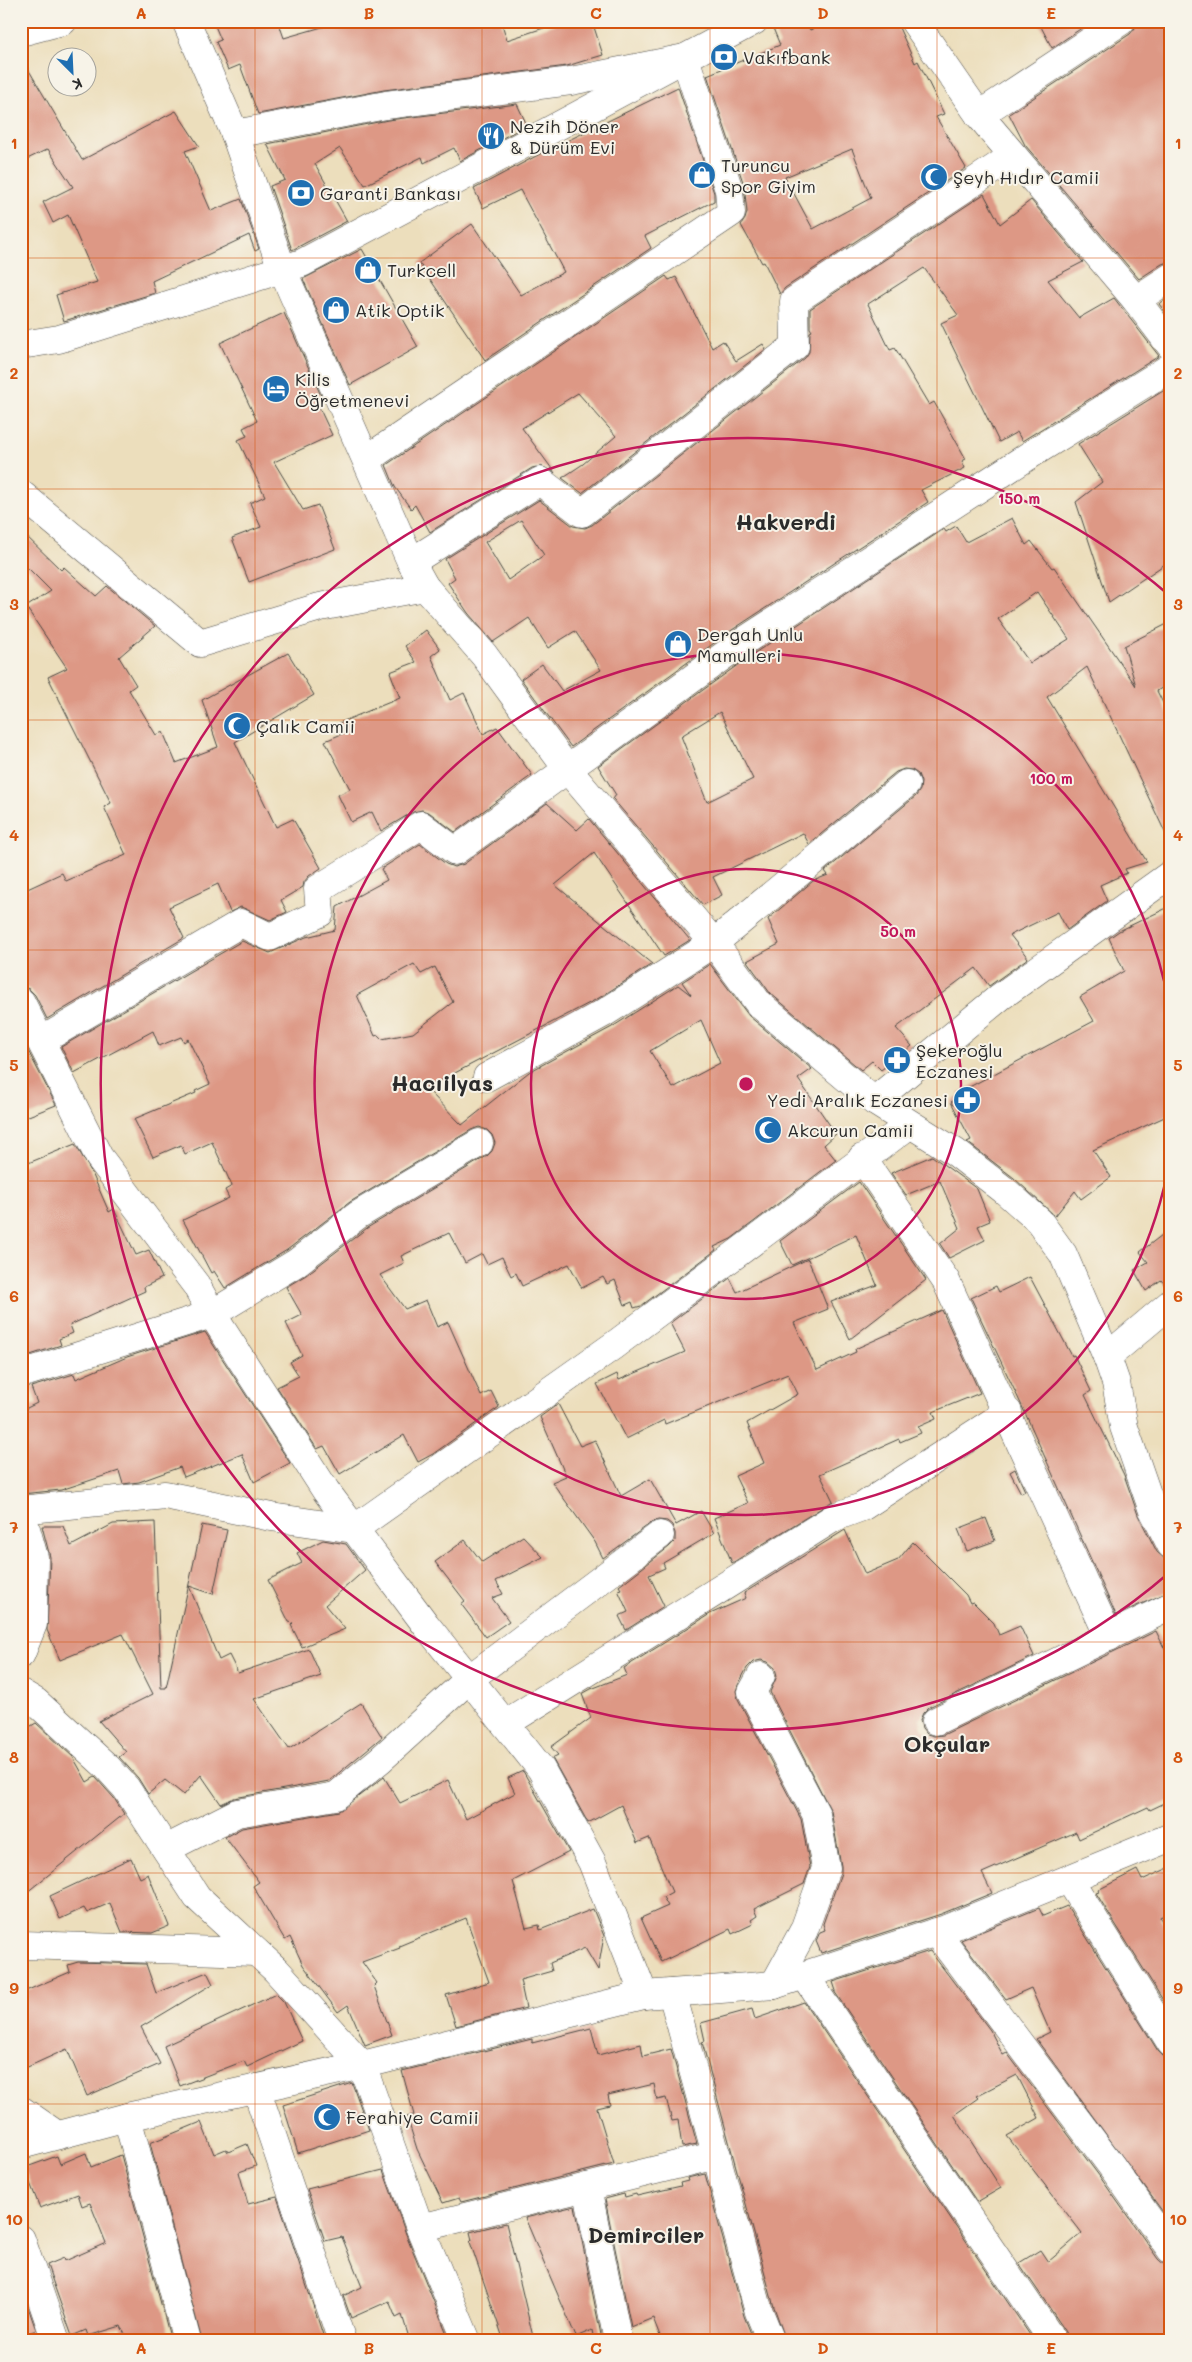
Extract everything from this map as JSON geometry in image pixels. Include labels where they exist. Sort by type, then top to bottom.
[{"type":"street","points":[[21,32],[63,21]]},
{"type":"street","points":[[186,21],[235,134],[282,269],[412,562],[425,586],[484,655],[568,770],[714,943],[759,1004],[874,1101],[909,1125],[955,1152],[1040,1221],[1063,1254],[1107,1357],[1116,1383],[1127,1436],[1152,1508],[1171,1545]]},
{"type":"street","points":[[21,345],[59,338],[302,263],[754,21]]},
{"type":"street","points":[[914,21],[979,116],[1136,300],[1171,346]]},
{"type":"street","points":[[979,116],[1121,21]]},
{"type":"street","points":[[235,134],[386,105],[571,81],[685,58]]},
{"type":"street","points":[[367,459],[730,212],[729,190],[685,58]]},
{"type":"street","points":[[412,562],[540,481],[582,514],[795,346],[794,301],[1013,156]]},
{"type":"street","points":[[1136,300],[1171,277]]},
{"type":"street","points":[[41,1042],[241,923],[270,937],[320,913],[318,889],[421,825],[455,850],[741,643],[1034,453],[1171,367]]},
{"type":"street","points":[[21,494],[200,643],[320,607],[425,586]]},
{"type":"street","points":[[487,1076],[604,1013],[714,943],[906,784]]},
{"type":"street","points":[[874,1101],[1000,997],[1171,874]]},
{"type":"street","points":[[21,1002],[100,1157],[196,1285],[212,1314],[326,1491],[469,1679],[541,1769],[592,1862],[644,1995]]},
{"type":"street","points":[[21,1654],[33,1624],[34,1557],[21,1510],[165,1494],[270,1517],[354,1529],[613,1346],[862,1158],[909,1125]]},
{"type":"street","points":[[21,1374],[212,1314],[296,1263],[358,1215],[479,1143]]},
{"type":"street","points":[[862,1158],[946,1281],[1008,1412],[1109,1637]]},
{"type":"street","points":[[1107,1357],[1171,1303]]},
{"type":"street","points":[[506,1724],[835,1517],[862,1507],[1008,1412]]},
{"type":"street","points":[[166,1849],[237,1813],[336,1796],[469,1679],[660,1535]]},
{"type":"street","points":[[936,1720],[1171,1606]]},
{"type":"street","points":[[761,1676],[752,1692],[816,1814],[826,1868],[804,1930],[774,1986]]},
{"type":"street","points":[[26,1701],[107,1767],[126,1788],[197,1897],[276,1970],[362,2065],[420,2228],[467,2341]]},
{"type":"street","points":[[21,2145],[127,2117],[362,2065],[644,1995],[774,1986],[936,1932],[1171,1837]]},
{"type":"street","points":[[1069,1879],[1171,2042]]},
{"type":"street","points":[[936,1932],[1113,2168],[1171,2250]]},
{"type":"street","points":[[24,1942],[256,1952]]},
{"type":"street","points":[[805,1976],[1053,2341]]},
{"type":"street","points":[[672,1993],[759,2312],[771,2341]]},
{"type":"street","points":[[256,2088],[342,2341]]},
{"type":"street","points":[[21,2110],[57,2135]]},
{"type":"street","points":[[127,2117],[187,2341]]},
{"type":"street","points":[[420,2228],[717,2155]]},
{"type":"street","points":[[587,2187],[618,2341]]},
{"type":"street","points":[[21,2239],[56,2341]]},
{"type":"building","points":[[213,21],[278,21],[284,38],[343,21],[501,21],[507,40],[565,21],[592,21],[603,55],[567,66],[384,90],[258,114],[240,65],[228,70],[216,42],[221,40]]},
{"type":"building","points":[[770,21],[806,21],[810,30],[829,21],[896,21],[915,63],[918,61],[944,114],[936,117],[966,168],[785,288],[780,294],[764,262],[762,263],[741,225],[747,212],[744,185],[707,75],[780,45]],"holes":[[[852,149],[871,198],[813,229],[785,177]]]},
{"type":"building","points":[[1038,21],[1092,21],[1052,48]]},
{"type":"building","points":[[1136,21],[1171,21],[1171,261],[1162,264],[1139,279],[1025,145],[1009,114],[1130,34],[1135,28]]},
{"type":"building","points":[[21,57],[82,160],[176,111],[199,146],[185,151],[211,211],[241,199],[259,249],[255,251],[249,235],[152,281],[155,293],[64,321],[56,295],[97,282],[68,215],[53,223],[43,202],[73,187],[48,149],[21,162]]},
{"type":"building","points":[[678,87],[714,193],[714,201],[645,236],[651,248],[485,360],[419,263],[472,224],[521,295],[564,272],[520,190],[483,208],[474,189],[540,154]]},
{"type":"building","points":[[517,104],[527,125],[460,161],[454,148],[424,163],[422,157],[365,185],[340,148],[315,164],[347,221],[292,250],[270,186],[285,180],[267,144],[388,120]]},
{"type":"building","points":[[984,194],[1000,224],[1031,200],[1083,262],[1048,280],[1079,318],[1114,298],[1159,356],[1022,441],[1017,432],[999,442],[941,323],[958,315],[924,268],[868,304],[890,350],[895,348],[929,405],[934,402],[966,459],[962,461],[965,468],[921,490],[928,502],[732,630],[571,747],[521,679],[542,664],[562,691],[601,670],[575,631],[548,648],[529,618],[493,642],[468,613],[448,583],[455,578],[445,559],[539,500],[573,526],[585,528],[592,525],[805,358],[809,352],[810,332],[812,331],[810,328],[810,309]],"holes":[[[521,520],[544,555],[508,580],[485,542]]]},
{"type":"building","points":[[362,249],[418,347],[350,385],[303,279]]},
{"type":"building","points":[[666,276],[669,280],[676,277],[712,348],[723,341],[736,361],[763,344],[766,349],[582,493],[562,478],[583,464],[616,436],[578,393],[522,428],[555,473],[541,466],[532,468],[430,532],[415,505],[411,509],[395,487],[386,465]]},
{"type":"building","points":[[1171,296],[1171,311],[1166,313],[1159,304]]},
{"type":"building","points":[[284,313],[323,400],[317,403],[332,435],[274,462],[303,510],[318,505],[335,549],[249,582],[232,538],[261,527],[250,503],[265,496],[238,440],[247,436],[243,428],[257,421],[220,343]]},
{"type":"building","points":[[1171,386],[1171,560],[1109,602],[1076,502],[1102,482],[1078,444]]},
{"type":"building","points":[[1012,518],[1026,545],[1031,541],[1052,568],[1054,567],[1136,686],[1124,646],[1171,622],[1171,682],[1157,691],[1171,719],[1171,845],[1087,667],[1047,697],[1147,862],[1125,869],[1127,873],[1100,885],[1107,901],[1067,930],[1058,912],[1010,935],[1028,958],[989,986],[976,968],[896,1028],[912,1046],[881,1070],[872,1061],[861,1070],[770,993],[747,961],[779,944],[768,919],[813,881],[828,875],[825,871],[916,796],[920,790],[921,782],[918,774],[912,770],[904,769],[896,772],[809,844],[803,833],[713,877],[722,895],[703,905],[613,799],[616,795],[598,766],[750,656],[944,529],[946,532],[956,526],[966,542]],"holes":[[[1037,592],[1069,639],[1030,663],[998,619]],[[720,712],[753,779],[707,802],[681,736]]]},
{"type":"building","points":[[21,531],[61,570],[64,567],[96,596],[107,586],[155,626],[119,657],[136,685],[129,690],[156,735],[163,732],[176,763],[218,747],[202,700],[288,653],[314,695],[235,742],[276,827],[293,819],[321,868],[309,876],[304,882],[303,887],[281,900],[287,912],[270,920],[241,907],[230,912],[218,884],[169,907],[184,938],[47,1019],[35,995],[29,989],[21,986],[21,892],[62,873],[66,881],[126,855],[104,807],[111,803],[48,677],[67,668],[26,607],[51,591],[21,561]]},
{"type":"building","points":[[426,630],[440,649],[431,656],[450,700],[464,693],[483,734],[497,727],[532,775],[455,832],[430,813],[422,810],[413,812],[381,831],[372,812],[351,822],[338,795],[350,789],[325,741],[344,733],[339,723],[400,698],[390,672],[416,662],[405,646]]},
{"type":"building","points":[[547,803],[577,830],[589,819],[690,940],[664,956],[594,853],[555,885],[652,964],[599,998],[426,1088],[462,1125],[529,1072],[612,1027],[678,985],[691,995],[682,982],[710,964],[749,1016],[812,1069],[798,1079],[836,1134],[824,1145],[836,1160],[731,1239],[714,1247],[716,1250],[641,1306],[634,1308],[632,1302],[625,1305],[615,1280],[607,1284],[603,1277],[582,1288],[569,1264],[522,1286],[516,1273],[511,1276],[502,1257],[487,1264],[482,1254],[465,1263],[449,1233],[401,1256],[404,1263],[380,1275],[405,1309],[426,1300],[437,1327],[448,1322],[481,1396],[491,1391],[499,1407],[433,1454],[418,1462],[404,1435],[340,1474],[324,1446],[317,1449],[277,1387],[299,1376],[290,1362],[302,1355],[286,1323],[302,1315],[286,1287],[306,1275],[367,1228],[487,1156],[492,1151],[495,1143],[492,1135],[487,1130],[479,1127],[471,1130],[350,1202],[287,1250],[225,1288],[214,1271],[211,1273],[183,1220],[229,1198],[225,1190],[232,1186],[212,1142],[185,1154],[181,1145],[153,1157],[134,1119],[196,1093],[195,1091],[210,1084],[188,1039],[184,1042],[181,1037],[159,1046],[153,1031],[74,1073],[61,1047],[242,941],[270,953],[306,937],[335,930],[337,907],[387,880],[381,869],[420,844],[446,864],[454,867],[464,864]],"holes":[[[414,964],[421,974],[435,967],[453,1002],[413,1033],[382,1039],[378,1035],[375,1036],[357,995]],[[701,1020],[720,1063],[673,1088],[650,1051]]]},
{"type":"building","points":[[1171,906],[1171,1114],[1093,1150],[1111,1177],[1081,1199],[1075,1191],[1055,1216],[1014,1178],[967,1142],[971,1140],[951,1102],[960,1096],[958,1093],[1094,1021],[1080,997],[1124,971],[1109,938],[1119,931]]},
{"type":"building","points":[[21,1037],[56,1105],[21,1119]]},
{"type":"building","points":[[75,1144],[92,1173],[109,1212],[114,1209],[136,1255],[149,1250],[162,1278],[144,1287],[145,1291],[70,1325],[73,1333],[59,1339],[61,1345],[21,1358],[21,1166]]},
{"type":"building","points":[[932,1156],[977,1189],[990,1221],[978,1226],[985,1240],[949,1258],[940,1244],[960,1228],[940,1181],[906,1195],[891,1173]]},
{"type":"building","points":[[859,1182],[926,1280],[850,1339],[831,1302],[877,1285],[856,1235],[792,1265],[780,1241]]},
{"type":"building","points":[[1171,1228],[1171,1288],[1168,1288],[1161,1280],[1146,1291],[1134,1270],[1148,1262],[1140,1252]]},
{"type":"building","points":[[808,1259],[828,1309],[794,1323],[817,1370],[856,1352],[855,1349],[942,1310],[980,1393],[933,1412],[936,1419],[918,1427],[921,1433],[900,1442],[899,1439],[820,1474],[833,1501],[732,1563],[714,1518],[748,1503],[735,1476],[764,1463],[747,1423],[798,1394],[788,1374],[665,1424],[664,1420],[626,1439],[597,1384],[617,1374],[619,1380],[685,1352],[670,1323],[730,1278],[737,1292]]},
{"type":"building","points":[[1030,1277],[1072,1356],[1074,1355],[1091,1391],[1085,1395],[1124,1475],[1138,1515],[1157,1552],[1165,1559],[1171,1570],[1171,1591],[1116,1615],[971,1298],[996,1286],[999,1292]]},
{"type":"building","points":[[205,1332],[290,1463],[254,1482],[242,1454],[184,1477],[180,1467],[139,1482],[123,1484],[119,1471],[61,1490],[21,1494],[21,1411],[37,1403],[31,1387],[74,1374],[76,1379],[127,1357]]},
{"type":"building","points":[[558,1404],[580,1446],[595,1440],[621,1496],[650,1479],[676,1525],[701,1511],[714,1533],[663,1563],[665,1568],[649,1575],[664,1606],[626,1630],[619,1616],[628,1612],[618,1590],[621,1589],[619,1586],[669,1547],[675,1541],[675,1533],[672,1525],[667,1521],[658,1520],[651,1523],[603,1558],[595,1542],[552,1482],[566,1476],[540,1417]]},
{"type":"building","points":[[1015,1469],[1025,1491],[1021,1493],[1010,1472]]},
{"type":"building","points":[[986,1518],[995,1541],[967,1551],[958,1529]]},
{"type":"building","points":[[155,1522],[161,1688],[166,1688],[202,1525],[227,1530],[213,1594],[189,1586],[219,1660],[229,1655],[238,1673],[309,1649],[321,1676],[254,1699],[289,1749],[361,1703],[382,1737],[329,1781],[234,1798],[221,1804],[201,1775],[184,1795],[165,1780],[148,1794],[138,1778],[119,1757],[126,1752],[99,1721],[153,1694],[123,1634],[60,1660],[47,1630],[50,1557],[42,1526],[63,1526],[71,1546],[113,1524]]},
{"type":"building","points":[[845,1530],[865,1574],[898,1560],[913,1542],[966,1595],[970,1603],[973,1602],[994,1623],[999,1635],[1020,1626],[1034,1656],[929,1707],[923,1713],[920,1720],[922,1728],[927,1734],[934,1736],[943,1735],[1156,1631],[1171,1662],[1171,1800],[1150,1810],[1148,1807],[1079,1839],[1076,1832],[982,1873],[992,1893],[941,1914],[821,1953],[816,1941],[820,1932],[825,1930],[823,1924],[841,1873],[831,1811],[770,1692],[777,1676],[775,1668],[768,1662],[761,1660],[753,1662],[747,1668],[738,1685],[736,1691],[738,1699],[801,1819],[810,1867],[804,1884],[754,1909],[757,1916],[751,1920],[753,1924],[732,1934],[730,1929],[661,1962],[641,1918],[668,1906],[663,1897],[672,1892],[649,1838],[637,1843],[621,1805],[588,1823],[552,1758],[558,1755],[551,1747],[591,1718],[582,1694],[627,1675],[624,1668],[710,1614],[746,1598],[744,1593]]},
{"type":"building","points":[[523,1536],[543,1557],[496,1581],[503,1594],[492,1598],[509,1621],[486,1637],[461,1604],[465,1601],[435,1562],[465,1540],[482,1562]]},
{"type":"building","points":[[323,1540],[346,1544],[365,1570],[325,1605],[345,1629],[302,1647],[291,1625],[293,1623],[289,1622],[268,1580],[302,1563],[297,1553]]},
{"type":"building","points":[[36,1723],[73,1757],[87,1782],[96,1778],[114,1798],[124,1814],[21,1897],[21,1732]]},
{"type":"building","points":[[523,1771],[569,1852],[513,1881],[526,1928],[539,1925],[540,1930],[593,1909],[604,1936],[598,1970],[585,1948],[550,1963],[552,1971],[520,1980],[526,2008],[456,2026],[446,1995],[489,1982],[466,1918],[399,1946],[400,1948],[362,1962],[377,1983],[374,1986],[392,2035],[365,2045],[348,2005],[338,2012],[303,1965],[290,1937],[285,1940],[253,1886],[259,1882],[225,1837],[242,1828],[339,1811],[384,1777],[400,1803],[448,1780],[466,1819],[515,1793],[508,1778]]},
{"type":"building","points":[[131,1858],[140,1878],[148,1874],[169,1926],[152,1933],[122,1932],[110,1903],[87,1913],[84,1908],[60,1919],[50,1896]]},
{"type":"building","points":[[1171,1867],[1171,1912],[1160,1917],[1171,1941],[1171,2013],[1096,1893],[1099,1892],[1098,1890],[1137,1870],[1142,1880]]},
{"type":"building","points":[[1067,1906],[1158,2051],[1163,2056],[1171,2058],[1171,2223],[1036,2039],[1050,2032],[1031,1988],[1006,1999],[961,1940],[1039,1908],[1043,1916]]},
{"type":"building","points":[[930,1951],[990,2030],[1003,2055],[1007,2053],[1100,2177],[1158,2259],[1171,2271],[1171,2341],[1068,2341],[1066,2332],[1019,2263],[1040,2250],[1048,2262],[1082,2233],[1007,2136],[1039,2118],[1017,2075],[976,2096],[978,2098],[954,2115],[1001,2188],[977,2202],[834,1991],[836,1991],[833,1982]]},
{"type":"building","points":[[78,1962],[146,1964],[156,1993],[207,1972],[213,1984],[141,2027],[160,2064],[87,2096],[67,2049],[21,2070],[21,1993],[70,1972],[68,1965]]},
{"type":"building","points":[[276,1994],[284,2002],[302,2041],[247,2067],[244,2061],[180,2086],[164,2046]]},
{"type":"building","points":[[804,2002],[1034,2341],[786,2341],[774,2307],[702,2042],[705,2041],[701,2023],[752,2009],[755,2019]]},
{"type":"building","points":[[591,2028],[598,2055],[641,2044],[643,2056],[671,2049],[697,2144],[682,2147],[678,2120],[672,2121],[666,2098],[657,2100],[654,2084],[608,2095],[610,2105],[597,2108],[614,2164],[461,2202],[459,2198],[443,2203],[417,2149],[407,2117],[414,2115],[402,2071],[532,2039],[532,2043]]},
{"type":"building","name":"Ferahiye Camii","points":[[352,2083],[369,2130],[298,2153],[283,2105]]},
{"type":"building","points":[[201,2122],[214,2154],[226,2149],[228,2152],[247,2144],[256,2166],[239,2172],[248,2204],[277,2197],[325,2341],[202,2341],[150,2143]]},
{"type":"building","points":[[86,2153],[91,2167],[121,2155],[171,2341],[128,2341],[121,2326],[88,2336],[86,2330],[72,2336],[47,2265],[64,2258],[65,2261],[106,2243],[90,2203],[82,2206],[78,2194],[40,2208],[24,2168],[57,2156],[60,2164]]},
{"type":"building","points":[[383,2170],[406,2234],[450,2341],[410,2341],[402,2315],[396,2318],[389,2301],[351,2318],[343,2296],[362,2287],[342,2237],[325,2241],[307,2189]]},
{"type":"building","points":[[705,2174],[744,2316],[754,2341],[662,2341],[653,2318],[631,2327],[605,2199],[624,2194],[625,2197],[636,2194],[637,2196],[681,2186],[680,2183],[688,2181],[687,2178]]},
{"type":"building","points":[[575,2206],[602,2340],[599,2341],[594,2341],[592,2330],[576,2337],[525,2218]]},
{"type":"building","points":[[506,2223],[534,2341],[504,2341],[470,2242],[472,2240],[470,2232]]},
{"type":"building","points":[[28,2307],[36,2330],[21,2336],[21,2310]]},
{"type":"place","name":"Vakıfbank","points":[[724,57]]},
{"type":"place","name":"Nezih Döner & Dürüm Evi","points":[[491,136]]},
{"type":"place","name":"Turuncu Spor Giyim","points":[[702,175]]},
{"type":"place","name":"Şeyh Hıdır Camii","points":[[934,177]]},
{"type":"place","name":"Garanti Bankası","points":[[301,193]]},
{"type":"place","name":"Turkcell","points":[[368,270]]},
{"type":"place","name":"Atik Optik","points":[[336,310]]},
{"type":"place","name":"Kilis Öğretmenevi","points":[[276,389]]},
{"type":"place","name":"Dergah Unlu Mamulleri","points":[[678,644]]},
{"type":"place","name":"Çalık Camii","points":[[237,726]]},
{"type":"place","name":"Şekeroğlu Eczanesi","points":[[897,1060]]},
{"type":"place","name":"Yedi Aralık Eczanesi","points":[[967,1100]]},
{"type":"place","name":"Akcurun Camii","points":[[768,1130]]},
{"type":"place","name":"Ferahiye Camii","points":[[327,2117]]},
{"type":"district","name":"Hakverdi","points":[[786,521]]},
{"type":"district","name":"Hacıilyas","points":[[442,1082]]},
{"type":"district","name":"Okçular","points":[[947,1743]]},
{"type":"district","name":"Demirciler","points":[[646,2234]]}]
